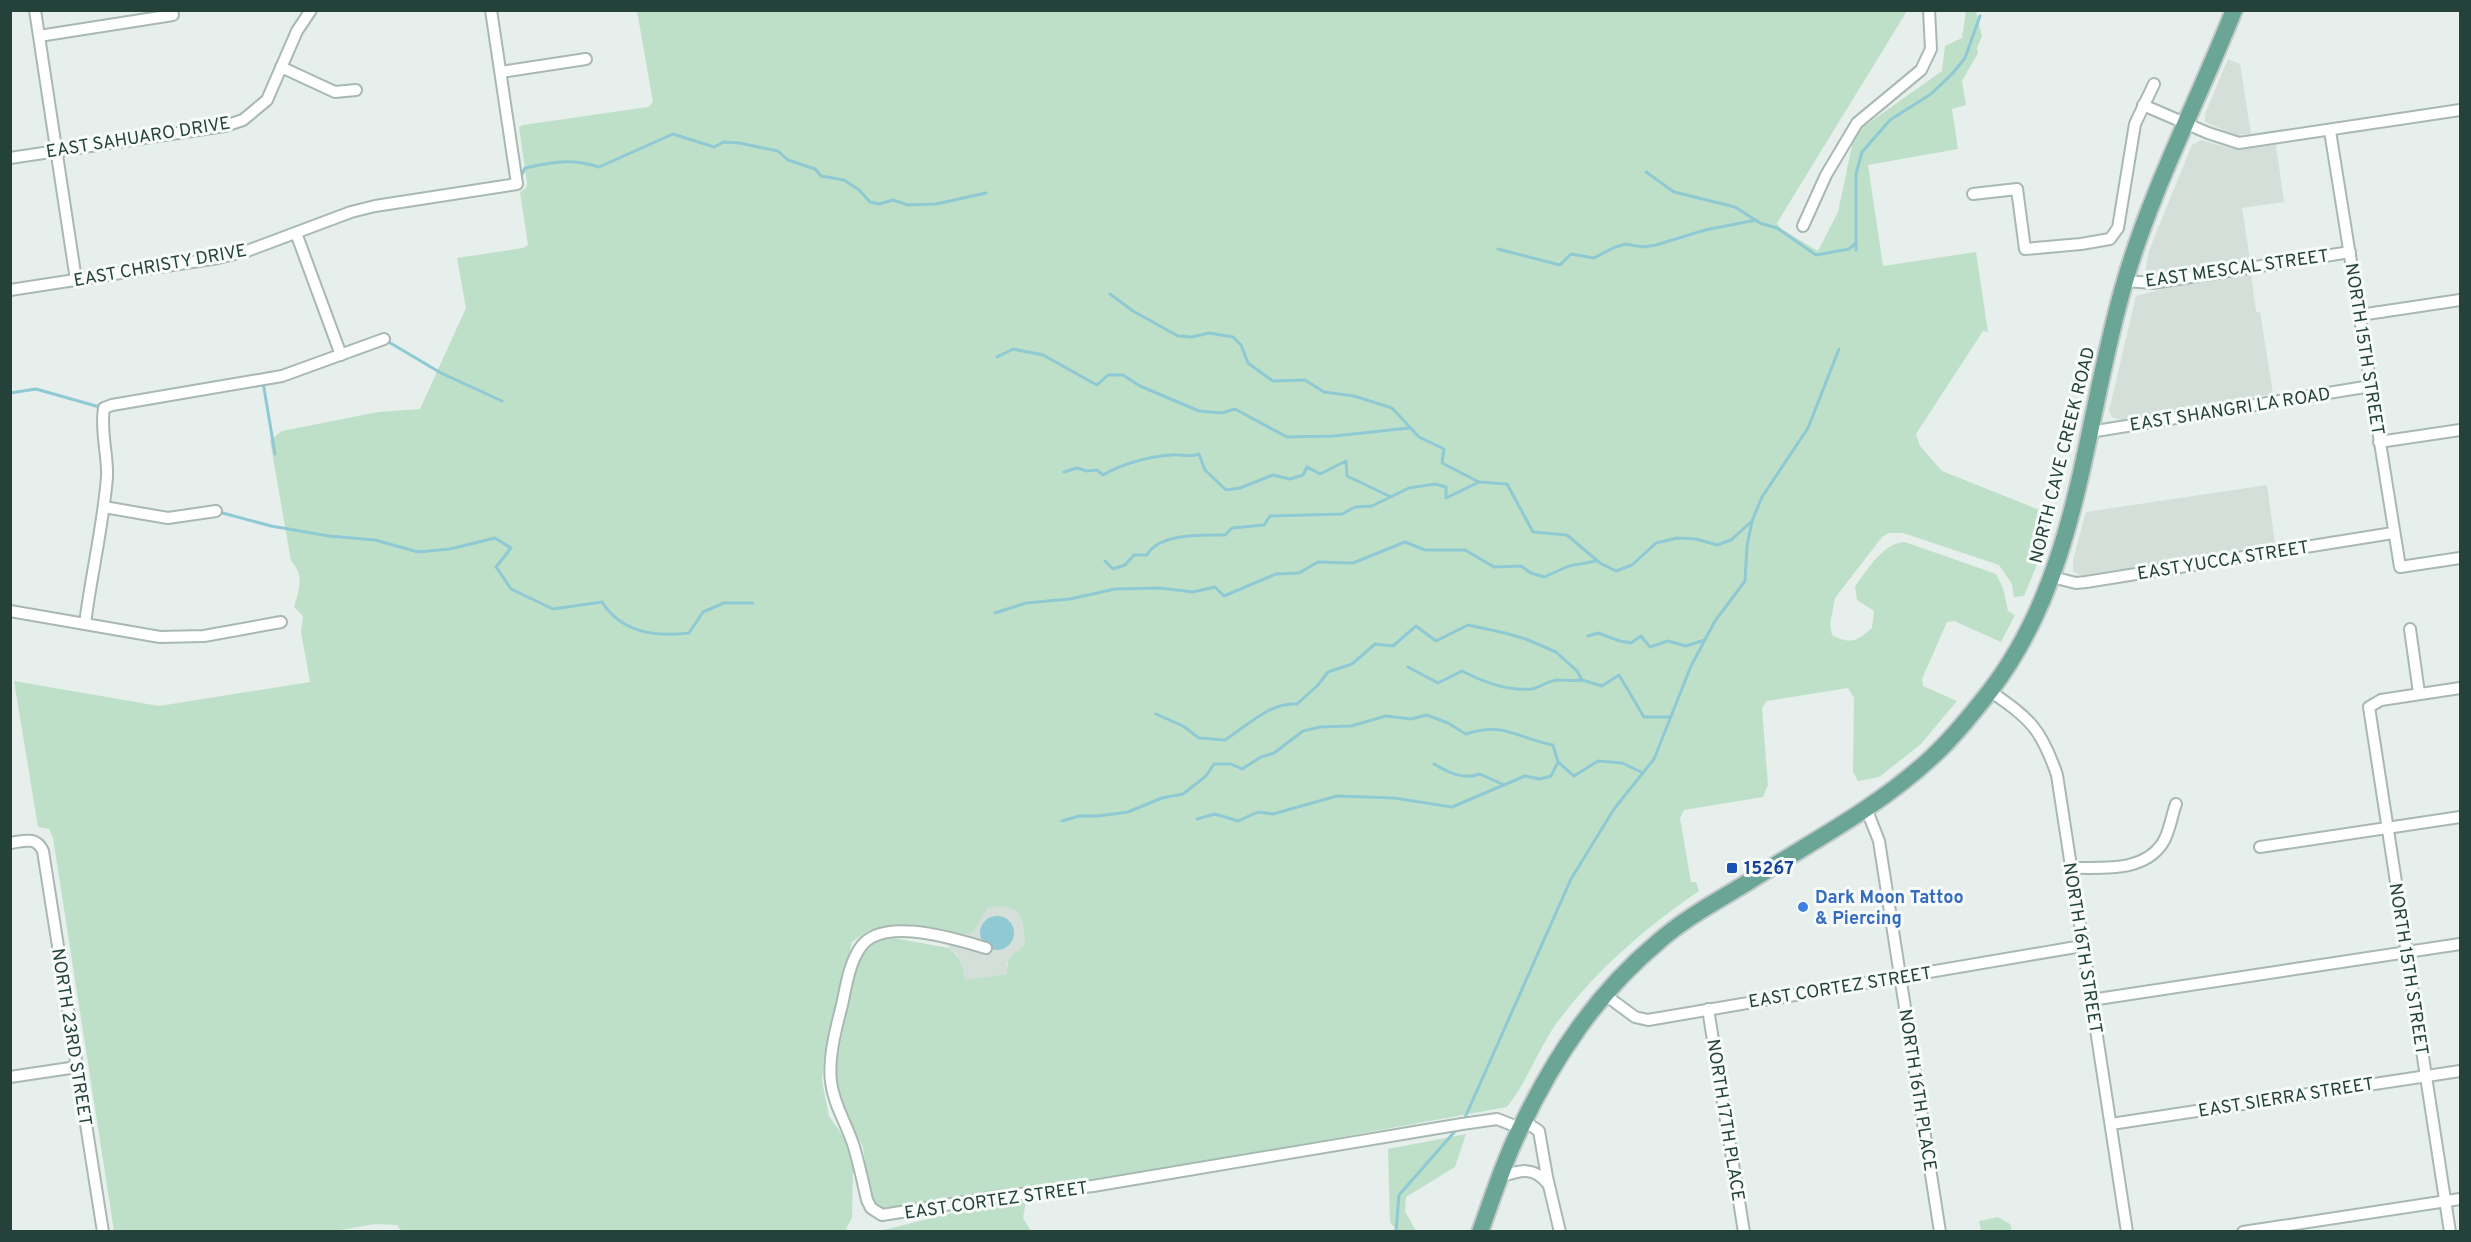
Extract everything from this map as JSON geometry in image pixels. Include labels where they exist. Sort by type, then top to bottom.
[{"type":"main road","name":"NORTH CAVE CREEK ROAD","points":[[1480,1232],[1522,1125],[1569,1039],[1604,994],[1658,942],[1687,920],[1866,808],[1931,758],[1990,691],[2018,648],[2052,577],[2069,521],[2125,281],[2150,209],[2234,10]]},
{"type":"street","points":[[35,10],[76,280]]},
{"type":"street","name":"EAST SAHUARO DRIVE","points":[[10,158],[225,126],[243,120],[267,100],[297,31],[311,10]]},
{"type":"street","points":[[491,10],[501,72],[586,59]]},
{"type":"street","points":[[1803,226],[1826,175],[1857,123],[1921,70],[1931,50],[1929,10]]},
{"type":"street","points":[[39,36],[173,15]]},
{"type":"street","points":[[281,67],[335,92],[357,90]]},
{"type":"street","name":"EAST CHRISTY DRIVE","points":[[10,290],[218,258],[247,251],[351,212],[375,206],[517,184],[501,72]]},
{"type":"street","points":[[1973,194],[2017,189],[2025,249],[2103,242],[2115,235],[2122,208],[2135,124],[2154,84]]},
{"type":"street","points":[[2143,105],[2239,143],[2460,110]]},
{"type":"street","name":"NORTH 15TH STREET","points":[[2330,131],[2400,567],[2460,558]]},
{"type":"street","points":[[296,233],[341,355]]},
{"type":"street","name":"EAST MESCAL STREET","points":[[2125,281],[2153,283],[2350,252]]},
{"type":"street","points":[[2360,315],[2460,300]]},
{"type":"street","points":[[84,624],[104,507],[108,462],[102,419],[105,408],[263,381],[384,339]]},
{"type":"street","name":"EAST SHANGRI LA ROAD","points":[[2090,432],[2371,386]]},
{"type":"street","points":[[2379,442],[2460,430]]},
{"type":"street","points":[[104,507],[168,518],[216,511]]},
{"type":"street","name":"EAST YUCCA STREET","points":[[2052,577],[2076,583],[2086,582],[2393,533]]},
{"type":"street","points":[[10,611],[160,637],[204,636],[280,622]]},
{"type":"street","points":[[2410,630],[2420,693],[2460,688]]},
{"type":"street","name":"NORTH 16TH STREET","points":[[1990,691],[2026,718],[2048,747],[2057,775],[2127,1232]]},
{"type":"street","name":"NORTH 15TH STREET","points":[[2420,693],[2381,700],[2369,707],[2450,1232]]},
{"type":"street","points":[[2071,868],[2125,867],[2138,863],[2161,846],[2169,831],[2176,804]]},
{"type":"street","name":"NORTH 16TH PLACE","points":[[1866,808],[1879,841],[1940,1232]]},
{"type":"street","points":[[2260,847],[2460,817]]},
{"type":"street","name":"NORTH 23RD STREET","points":[[10,843],[33,840],[40,843],[43,851],[103,1232]]},
{"type":"street","name":"EAST CORTEZ STREET","points":[[986,948],[953,939],[894,930],[875,936],[860,948],[851,970],[837,1028],[831,1080],[840,1116],[854,1145],[867,1200],[871,1208],[882,1215],[1002,1196],[1093,1186],[1497,1119],[1522,1125]]},
{"type":"street","points":[[2091,1000],[2460,944]]},
{"type":"street","name":"EAST CORTEZ STREET","points":[[1604,994],[1618,1007],[1642,1019],[2082,946]]},
{"type":"street","name":"NORTH 17TH PLACE","points":[[1708,1009],[1744,1232]]},
{"type":"street","points":[[10,1077],[77,1067]]},
{"type":"street","name":"EAST SIERRA STREET","points":[[2111,1124],[2460,1071]]},
{"type":"street","points":[[1522,1125],[1539,1131],[1548,1185],[1560,1232]]},
{"type":"street","points":[[1500,1177],[1532,1170],[1548,1185]]},
{"type":"street","points":[[2243,1232],[2460,1199]]},
{"type":"shaded area","points":[[2228,59],[2240,64],[2251,134],[2235,135],[2205,122],[2205,114]]},
{"type":"shaded area","points":[[2201,140],[2237,150],[2276,145],[2284,202],[2242,208],[2250,260],[2155,276],[2149,274],[2146,272],[2146,265],[2150,248],[2192,145]]},
{"type":"shaded area","points":[[2251,273],[2256,312],[2260,312],[2273,394],[2121,420],[2112,417],[2109,411],[2136,296],[2179,285]]},
{"type":"shaded area","points":[[2267,485],[2275,544],[2083,576],[2073,572],[2073,560],[2086,512]]},
{"type":"shaded area","points":[[986,886],[1039,900],[1051,957],[1007,962],[1007,974],[965,981],[956,953],[949,948],[950,939]]},
{"type":"green space","points":[[637,11],[1907,11],[1777,223],[1780,228],[1818,251],[1838,212],[1853,141],[1863,127],[1942,71],[1945,46],[1962,38],[1966,11],[1976,11],[1982,36],[1977,48],[1978,53],[1962,81],[1966,105],[1952,109],[1958,149],[1868,165],[1883,266],[1976,252],[1988,332],[1983,331],[1916,434],[1920,446],[1942,471],[2052,515],[2045,545],[2024,596],[2014,597],[2012,584],[1999,565],[1903,533],[1889,533],[1882,537],[1835,598],[1830,624],[1832,635],[1849,641],[1862,636],[1872,628],[1874,611],[1857,600],[1855,586],[1882,552],[1905,542],[1996,574],[2003,588],[2008,611],[2015,615],[2001,642],[1954,621],[1947,622],[1922,679],[1923,686],[1957,701],[1921,744],[1879,777],[1858,781],[1853,772],[1854,698],[1848,688],[1767,701],[1762,708],[1768,785],[1763,797],[1684,810],[1680,818],[1691,882],[1696,882],[1699,891],[1640,935],[1587,986],[1556,1024],[1521,1087],[1507,1107],[1248,1154],[1069,1183],[996,1191],[891,1209],[878,1208],[869,1193],[863,1147],[840,1100],[835,1070],[858,956],[872,943],[888,937],[949,948],[960,962],[965,980],[1007,974],[1011,957],[1025,945],[1023,926],[1019,913],[1014,909],[999,907],[988,908],[972,933],[952,935],[891,926],[868,931],[852,942],[824,1057],[822,1081],[829,1116],[847,1142],[853,1169],[852,1218],[846,1229],[848,1231],[402,1232],[397,1225],[375,1224],[329,1232],[114,1231],[53,838],[49,829],[38,827],[14,681],[159,706],[310,682],[301,632],[303,616],[294,607],[299,588],[299,577],[291,561],[270,440],[282,431],[378,412],[420,409],[466,308],[457,258],[523,248],[528,245],[520,192],[526,188],[527,183],[519,127],[648,107],[653,102]]},
{"type":"green space","points":[[1466,1134],[1455,1167],[1406,1197],[1405,1211],[1416,1231],[1397,1231],[1390,1222],[1388,1149]]},
{"type":"green space","points":[[1002,1201],[1026,1201],[1023,1218],[1031,1231],[875,1232]]},
{"type":"green space","points":[[1998,1217],[2010,1224],[2012,1231],[1981,1231],[1979,1221]]},
{"type":"water","points":[[997,916],[1009,921],[1014,933],[1009,945],[997,950],[985,945],[980,933],[985,921]]},
{"type":"waterway","points":[[1856,250],[1856,174],[1862,152],[1890,120],[1931,94],[1952,74],[1965,58],[1980,16]]},
{"type":"waterway","points":[[520,178],[525,168],[554,163],[571,162],[599,167],[673,134],[714,147],[724,142],[778,151],[788,160],[815,169],[821,176],[844,180],[859,190],[870,202],[879,204],[893,200],[908,205],[936,204],[986,193]]},
{"type":"waterway","points":[[1646,172],[1674,192],[1735,207],[1760,223],[1777,228],[1816,255],[1849,249],[1856,243]]},
{"type":"waterway","points":[[1498,249],[1560,265],[1571,254],[1594,258],[1625,244],[1643,247],[1656,245],[1705,230],[1756,220]]},
{"type":"waterway","points":[[1110,294],[1133,311],[1178,336],[1192,337],[1209,333],[1233,337],[1241,345],[1248,363],[1273,381],[1305,380],[1324,392],[1354,396],[1392,408],[1419,437],[1444,449],[1442,463],[1479,482],[1507,484],[1533,532],[1567,535],[1600,563],[1616,571],[1632,565],[1656,543],[1677,538],[1696,539],[1717,545],[1731,540],[1752,521]]},
{"type":"waterway","points":[[387,341],[441,373],[502,401]]},
{"type":"waterway","points":[[997,357],[1013,349],[1043,355],[1097,385],[1108,375],[1123,375],[1140,386],[1199,411],[1222,413],[1235,409],[1287,437],[1334,436],[1409,428]]},
{"type":"waterway","points":[[1463,1122],[1571,879],[1614,809],[1654,759],[1691,666],[1715,621],[1745,581],[1747,546],[1752,521],[1762,497],[1808,428],[1839,349]]},
{"type":"waterway","points":[[263,382],[275,454]]},
{"type":"waterway","points":[[10,393],[36,389],[103,408]]},
{"type":"waterway","points":[[1064,472],[1077,468],[1087,471],[1097,470],[1103,475],[1145,459],[1199,454],[1205,470],[1226,490],[1240,488],[1273,475],[1290,479],[1303,475],[1307,467],[1320,474],[1346,461],[1347,476],[1389,496]]},
{"type":"waterway","points":[[1105,561],[1113,569],[1125,565],[1134,555],[1147,555],[1153,548],[1171,539],[1225,535],[1232,528],[1264,525],[1270,516],[1342,514],[1355,507],[1372,506],[1409,488],[1435,484],[1446,487],[1446,498],[1479,482]]},
{"type":"waterway","points":[[219,512],[271,526],[329,536],[375,540],[418,552],[450,549],[495,538],[511,548],[496,567],[511,589],[553,609],[602,602],[619,620],[640,631],[664,634],[689,633],[703,612],[724,603],[753,603]]},
{"type":"waterway","points":[[995,613],[1026,603],[1070,599],[1115,589],[1160,588],[1193,592],[1215,587],[1224,596],[1276,574],[1299,573],[1318,562],[1353,563],[1405,542],[1425,550],[1465,550],[1494,567],[1521,566],[1531,573],[1544,577],[1569,566],[1596,561]]},
{"type":"waterway","points":[[1156,714],[1183,726],[1199,738],[1225,740],[1268,711],[1287,704],[1297,704],[1318,685],[1328,672],[1352,664],[1375,644],[1393,646],[1416,626],[1436,641],[1468,625],[1526,639],[1556,652],[1577,671],[1582,680],[1602,686],[1619,675],[1644,717],[1670,717]]},
{"type":"waterway","points":[[1588,636],[1598,633],[1631,643],[1641,636],[1650,647],[1668,641],[1686,646],[1705,640]]},
{"type":"waterway","points":[[1408,667],[1438,683],[1462,671],[1487,682],[1513,689],[1531,689],[1556,680],[1582,680]]},
{"type":"waterway","points":[[1062,821],[1079,816],[1128,812],[1162,798],[1183,794],[1206,776],[1214,764],[1231,764],[1242,769],[1261,757],[1274,753],[1303,731],[1320,727],[1351,726],[1386,716],[1411,719],[1427,715],[1448,723],[1466,734],[1479,730],[1501,730],[1553,745],[1558,762],[1574,776],[1598,761],[1622,763],[1643,773]]},
{"type":"waterway","points":[[1197,819],[1215,814],[1238,821],[1258,812],[1273,814],[1337,796],[1394,798],[1452,807],[1525,776],[1540,779],[1551,776],[1558,762]]},
{"type":"waterway","points":[[1434,764],[1457,775],[1480,774],[1504,785]]},
{"type":"waterway","points":[[1396,1232],[1399,1195],[1457,1129]]},
{"type":"place","name":"15267","points":[[1732,868]]},
{"type":"place","name":"Dark Moon Tattoo & Piercing","points":[[1803,907]]}]
